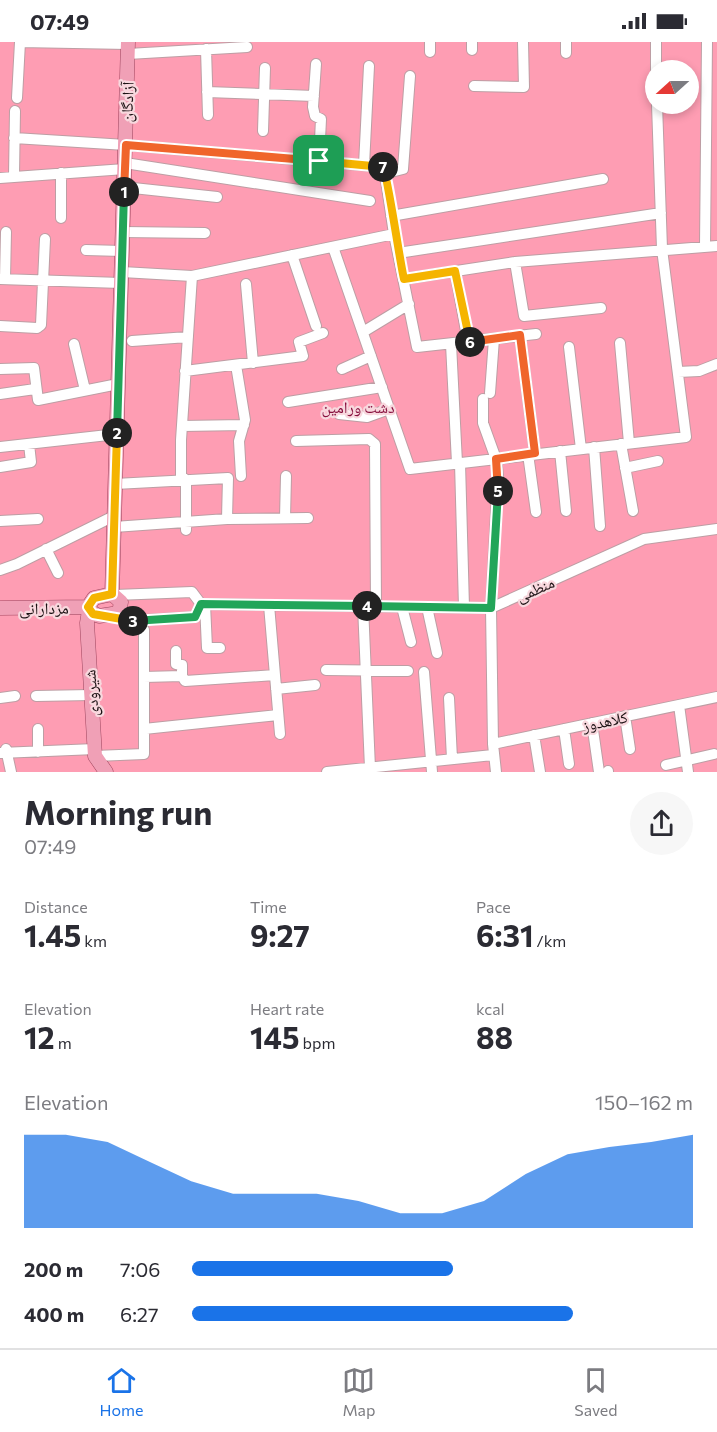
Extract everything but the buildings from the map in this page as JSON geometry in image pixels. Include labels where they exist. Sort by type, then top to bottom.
[{"type":"main road","name":"آزادگان","points":[[111,615],[119,613],[122,606],[119,598],[113,595],[128,47]]},
{"type":"main road","points":[[88,609],[94,598],[113,595]]},
{"type":"main road","name":"مزدارانی","points":[[0,608],[88,609],[99,616],[111,615]]},
{"type":"main road","name":"شیرودی","points":[[88,609],[95,752]]},
{"type":"main road","points":[[95,752],[106,772]]},
{"type":"street","points":[[17,98],[20,42],[206,49],[247,47]]},
{"type":"street","points":[[474,86],[524,87],[523,42]]},
{"type":"street","points":[[656,42],[656,60]]},
{"type":"street","points":[[705,246],[707,42]]},
{"type":"street","points":[[206,49],[208,115]]},
{"type":"street","points":[[316,64],[315,116],[321,119],[319,161]]},
{"type":"street","points":[[364,165],[369,66]]},
{"type":"street","points":[[263,131],[266,68]]},
{"type":"street","points":[[387,173],[403,169],[410,76]]},
{"type":"street","points":[[207,92],[314,96]]},
{"type":"street","points":[[14,176],[15,111]]},
{"type":"street","points":[[333,247],[410,469],[686,437],[662,249],[657,114]]},
{"type":"street","points":[[14,138],[384,167],[387,173],[394,234],[417,347],[536,334]]},
{"type":"street","points":[[0,178],[125,166],[370,201]]},
{"type":"street","points":[[61,173],[61,218]]},
{"type":"street","points":[[391,216],[603,179]]},
{"type":"street","points":[[124,187],[217,197]]},
{"type":"street","points":[[398,253],[661,213]]},
{"type":"street","points":[[6,232],[3,279],[43,281],[192,276],[394,234]]},
{"type":"street","points":[[123,232],[205,233]]},
{"type":"street","points":[[0,326],[39,327],[45,239]]},
{"type":"street","points":[[404,279],[515,262],[717,246]]},
{"type":"street","points":[[86,250],[122,251]]},
{"type":"street","points":[[185,371],[303,356],[299,342],[319,329],[292,255]]},
{"type":"street","points":[[515,262],[524,316],[601,308]]},
{"type":"street","points":[[455,271],[468,342]]},
{"type":"street","points":[[186,480],[181,476],[182,426],[192,276]]},
{"type":"street","points":[[246,284],[253,363]]},
{"type":"street","points":[[363,332],[409,304]]},
{"type":"street","points":[[520,335],[536,512]]},
{"type":"street","points":[[132,341],[188,337]]},
{"type":"street","points":[[494,339],[483,423],[496,459],[498,507],[491,608],[493,750],[496,772]]},
{"type":"street","points":[[620,343],[625,468],[633,511]]},
{"type":"street","points":[[74,344],[85,390]]},
{"type":"street","points":[[451,344],[459,463],[464,607]]},
{"type":"street","points":[[569,347],[581,449]]},
{"type":"street","points":[[342,369],[371,356]]},
{"type":"street","points":[[678,372],[699,371],[717,364]]},
{"type":"street","points":[[236,365],[244,425],[240,441],[241,476]]},
{"type":"street","points":[[0,369],[34,368],[36,398],[40,400],[118,384]]},
{"type":"street","points":[[288,402],[382,387]]},
{"type":"street","points":[[0,394],[35,389]]},
{"type":"street","points":[[339,414],[367,417],[389,409]]},
{"type":"street","points":[[182,426],[244,425]]},
{"type":"street","points":[[0,447],[117,434]]},
{"type":"street","points":[[296,441],[369,439],[375,444],[376,606]]},
{"type":"street","points":[[0,467],[31,462],[29,444]]},
{"type":"street","points":[[594,447],[600,526]]},
{"type":"street","points":[[560,451],[566,511]]},
{"type":"street","points":[[625,468],[658,461]]},
{"type":"street","points":[[285,519],[286,476]]},
{"type":"street","points":[[115,484],[228,478],[227,515]]},
{"type":"street","points":[[186,480],[187,526]]},
{"type":"street","points":[[0,570],[114,521],[187,526],[227,515],[285,519],[308,518]]},
{"type":"street","points":[[0,521],[38,519]]},
{"type":"street","name":"منظمی","points":[[113,595],[192,592],[203,604],[491,608],[644,539],[717,530]]},
{"type":"street","points":[[46,549],[58,573]]},
{"type":"street","points":[[111,615],[128,621],[195,617],[203,604]]},
{"type":"street","points":[[203,604],[207,648],[220,648]]},
{"type":"street","points":[[269,605],[279,734]]},
{"type":"street","points":[[363,606],[370,768]]},
{"type":"street","points":[[402,607],[411,642]]},
{"type":"street","points":[[427,607],[437,653]]},
{"type":"street","points":[[11,772],[4,751],[144,754],[144,630]]},
{"type":"street","points":[[176,651],[176,664],[182,665],[182,676],[185,681],[275,675]]},
{"type":"street","points":[[326,670],[408,671]]},
{"type":"street","points":[[424,672],[431,767]]},
{"type":"street","points":[[144,677],[182,676]]},
{"type":"street","points":[[276,689],[315,685]]},
{"type":"street","points":[[36,696],[91,695]]},
{"type":"street","points":[[0,698],[15,696]]},
{"type":"street","name":"کلاهدوز","points":[[327,772],[370,768],[431,767],[452,759],[493,750],[534,735],[717,697]]},
{"type":"street","points":[[449,698],[452,759]]},
{"type":"street","points":[[679,705],[688,766]]},
{"type":"street","points":[[144,729],[278,715]]},
{"type":"street","points":[[625,716],[630,749]]},
{"type":"street","points":[[592,723],[605,772]]},
{"type":"street","points":[[38,729],[38,752]]},
{"type":"street","points":[[564,729],[569,764]]},
{"type":"street","points":[[534,735],[540,772]]},
{"type":"street","points":[[666,765],[688,766],[714,754]]},
{"type":"green space","name":"دشت ورامین","points":[[0,42],[717,42],[717,772],[0,772]]},
{"type":"route","points":[[126,145],[319,161],[384,167],[387,173],[394,234],[404,279],[455,271],[468,342],[520,335],[535,453],[496,459],[498,507],[491,608],[201,604],[195,617],[128,621],[111,615],[93,614],[88,607],[90,602],[100,595],[112,594],[126,145]]}]
